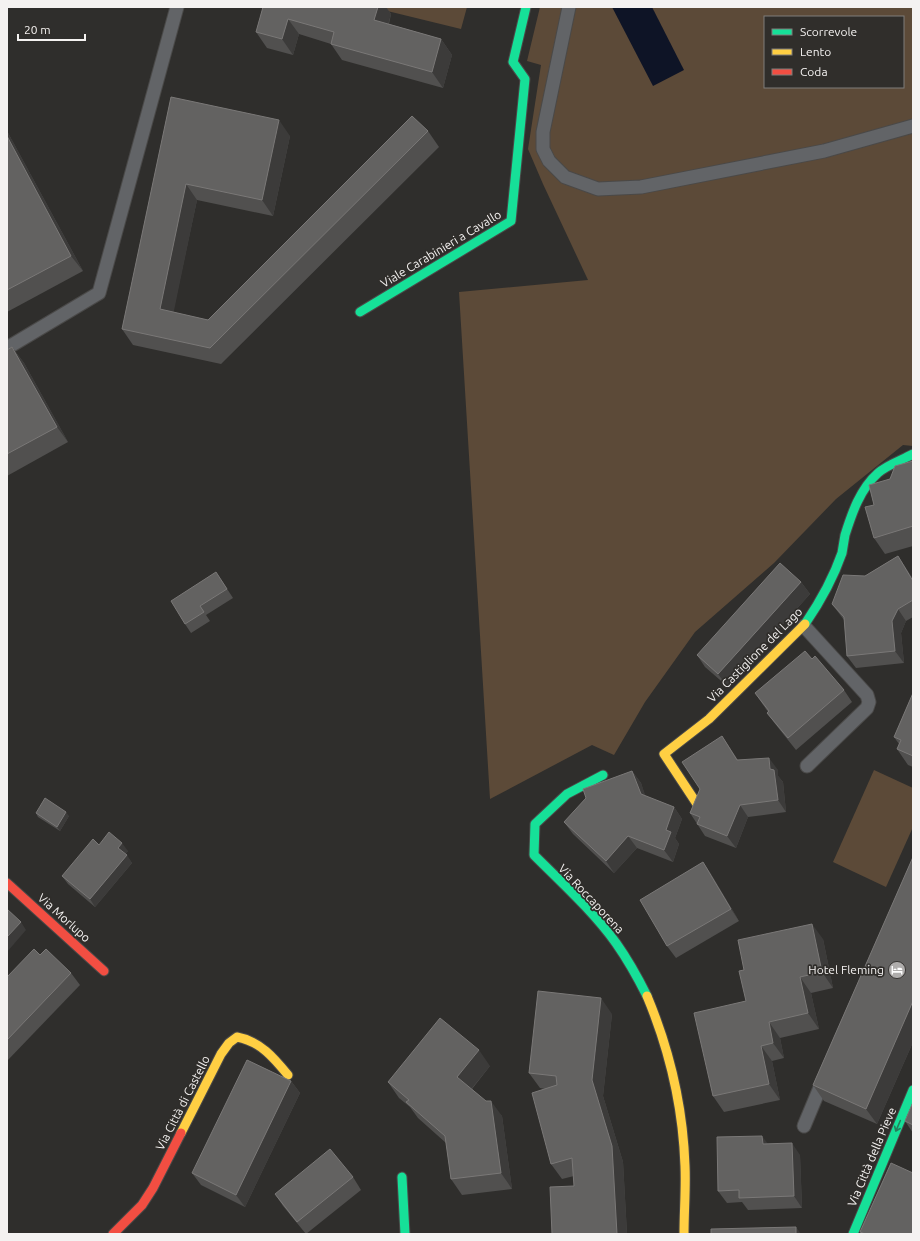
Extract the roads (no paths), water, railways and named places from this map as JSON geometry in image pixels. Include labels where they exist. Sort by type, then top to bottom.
[{"type":"street","name":"Viale Carabinieri a Cavallo","points":[[360,312],[512,221],[525,79],[512,62],[526,7]]},
{"type":"street","name":"Via Castiglione del Lago","points":[[697,804],[664,754],[709,719],[804,626],[822,599],[834,572],[842,552],[854,509],[864,489],[879,472],[913,454]]},
{"type":"street","name":"Via Roccaporena","points":[[602,775],[567,794],[535,824],[534,855],[602,926],[616,943],[638,980],[658,1021],[671,1060],[676,1083],[683,1136],[685,1165],[684,1234]]},
{"type":"street","name":"Via Morlupo","points":[[7,883],[104,971]]},
{"type":"street","name":"Via Città di Castello","points":[[113,1234],[142,1205],[153,1188],[212,1071],[229,1043],[236,1037],[242,1037],[252,1041],[271,1056],[288,1075]]},
{"type":"street","name":"Via Città della Pieve","points":[[853,1234],[913,1090]]},
{"type":"street","points":[[402,1177],[405,1234]]},
{"type":"lane","points":[[7,348],[99,293],[177,7]]},
{"type":"lane","points":[[569,7],[543,132],[543,149],[549,161],[565,177],[598,189],[641,187],[824,151],[913,126]]},
{"type":"lane","points":[[804,626],[867,695],[869,702],[866,708],[807,766]]},
{"type":"lane","points":[[804,1126],[829,1067]]},
{"type":"water","points":[[612,7],[652,7],[684,70],[653,86]]},
{"type":"place","name":"Hotel Fleming","points":[[897,970]]}]
